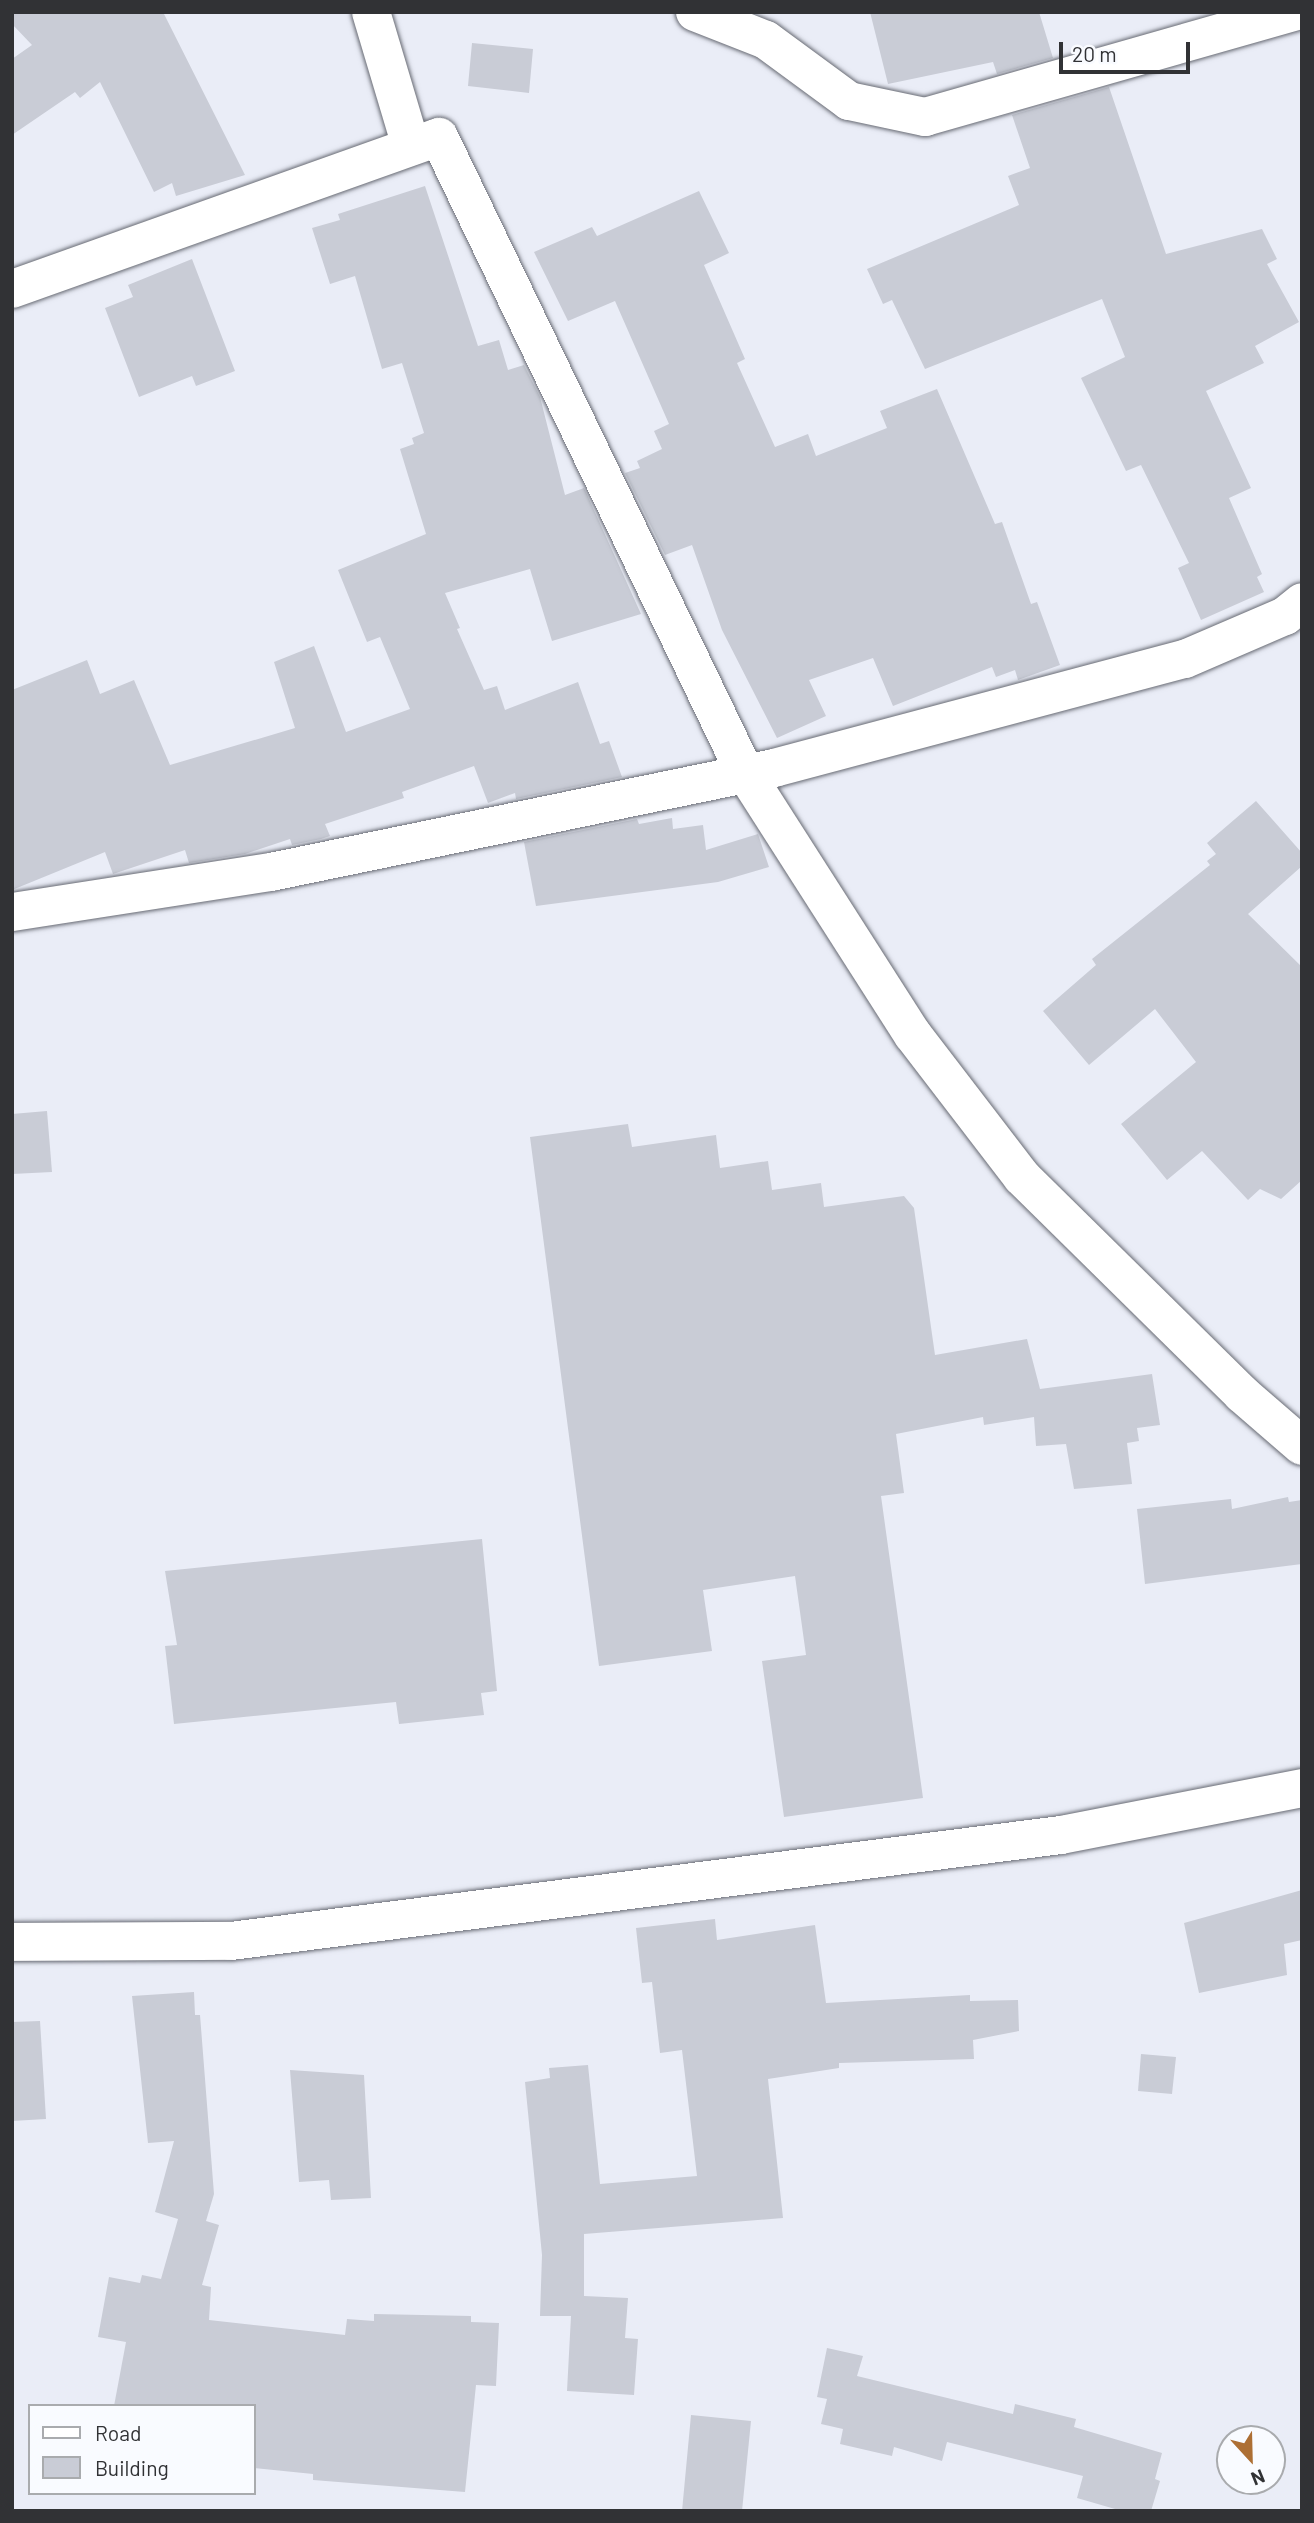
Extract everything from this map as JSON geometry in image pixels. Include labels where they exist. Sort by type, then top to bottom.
[{"type":"street","points":[[371,12],[425,142],[744,771],[913,1035],[1023,1177],[1241,1394],[1299,1438]]},
{"type":"street","points":[[695,12],[766,40],[849,101],[925,117],[1294,12]]},
{"type":"street","points":[[12,289],[425,142]]},
{"type":"street","points":[[12,912],[271,872],[744,771],[774,768],[1185,659],[1285,616],[1302,602]]},
{"type":"street","points":[[12,1942],[231,1941],[1061,1835],[1302,1788]]},
{"type":"building","points":[[12,12],[163,12],[245,175],[176,196],[172,183],[154,192],[100,82],[80,98],[75,92],[12,135],[12,59],[32,45],[12,24]]},
{"type":"building","points":[[870,12],[1039,12],[1053,58],[997,74],[993,62],[888,84]]},
{"type":"building","points":[[472,43],[533,49],[529,93],[468,86]]},
{"type":"building","points":[[1109,87],[1166,254],[1262,229],[1277,259],[1267,264],[1299,322],[1255,346],[1264,363],[1206,391],[1251,488],[1229,498],[1262,574],[1257,577],[1264,592],[1201,620],[1178,568],[1189,563],[1141,465],[1126,471],[1081,378],[1125,357],[1102,299],[925,369],[892,300],[883,304],[867,269],[1019,205],[1008,176],[1030,168],[1012,115]]},
{"type":"building","points":[[425,186],[478,346],[499,340],[508,370],[524,365],[540,397],[565,495],[584,488],[641,614],[552,641],[530,569],[445,593],[460,628],[457,629],[484,690],[497,686],[505,710],[578,682],[600,744],[609,741],[622,777],[516,799],[515,793],[488,803],[474,766],[402,792],[404,798],[325,824],[330,836],[321,839],[292,845],[290,839],[245,854],[189,863],[185,850],[113,874],[105,852],[12,890],[12,690],[87,660],[100,694],[134,680],[170,765],[295,728],[274,662],[314,646],[346,732],[410,709],[380,637],[367,642],[338,570],[426,534],[400,449],[414,444],[412,438],[424,433],[402,363],[382,369],[355,276],[330,284],[312,228],[340,220],[338,214]]},
{"type":"building","points":[[699,191],[729,253],[704,265],[745,359],[737,363],[775,447],[808,434],[816,456],[887,428],[880,411],[937,389],[995,524],[1002,522],[1031,604],[1037,602],[1060,665],[1018,680],[1015,670],[996,677],[992,667],[893,706],[873,658],[809,680],[826,716],[777,738],[722,630],[692,545],[665,555],[625,473],[640,468],[637,461],[662,449],[654,431],[669,424],[615,301],[568,321],[534,252],[592,227],[597,236]]},
{"type":"building","points":[[192,259],[235,371],[196,386],[192,376],[139,397],[105,308],[133,297],[128,285]]},
{"type":"building","points":[[1256,801],[1302,853],[1302,866],[1248,914],[1302,967],[1302,1180],[1281,1199],[1260,1189],[1248,1200],[1202,1151],[1167,1180],[1121,1124],[1196,1062],[1155,1009],[1089,1065],[1043,1011],[1096,965],[1092,959],[1210,865],[1207,861],[1216,854],[1207,843]]},
{"type":"building","points":[[672,818],[673,829],[703,825],[706,850],[758,834],[769,867],[718,882],[536,906],[524,842],[637,819],[639,824]]},
{"type":"building","points":[[47,1111],[52,1172],[12,1174],[12,1114]]},
{"type":"building","points":[[628,1124],[632,1147],[716,1135],[720,1168],[768,1161],[772,1190],[821,1183],[824,1207],[904,1196],[914,1208],[935,1355],[1027,1339],[1040,1389],[1152,1374],[1160,1425],[1137,1428],[1139,1441],[1127,1443],[1132,1484],[1074,1489],[1066,1444],[1036,1446],[1034,1417],[984,1425],[983,1417],[896,1434],[904,1493],[881,1496],[923,1798],[784,1817],[762,1661],[806,1655],[795,1576],[703,1590],[712,1651],[599,1666],[530,1137]]},
{"type":"building","points":[[1288,1497],[1289,1502],[1302,1500],[1302,1564],[1145,1584],[1137,1509],[1231,1499],[1232,1509]]},
{"type":"building","points":[[482,1539],[497,1691],[481,1693],[484,1715],[399,1724],[396,1702],[174,1724],[165,1646],[177,1645],[165,1571]]},
{"type":"building","points":[[1302,1890],[1302,1940],[1284,1944],[1287,1975],[1199,1993],[1184,1923]]},
{"type":"building","points":[[715,1919],[717,1940],[815,1925],[826,2003],[970,1995],[970,2001],[1018,2000],[1019,2031],[973,2040],[974,2059],[839,2063],[839,2068],[768,2079],[783,2218],[584,2234],[584,2296],[628,2298],[625,2338],[638,2339],[634,2395],[567,2391],[571,2316],[540,2316],[542,2255],[525,2082],[550,2078],[549,2068],[588,2065],[600,2184],[697,2176],[682,2050],[660,2053],[652,1982],[642,1983],[636,1928]]},
{"type":"building","points":[[194,1992],[195,2015],[200,2015],[214,2194],[206,2221],[219,2225],[202,2285],[211,2287],[209,2320],[345,2335],[347,2319],[374,2321],[374,2314],[471,2316],[471,2322],[499,2323],[496,2386],[476,2385],[465,2492],[313,2480],[313,2474],[256,2468],[256,2404],[114,2404],[126,2342],[98,2337],[109,2277],[140,2283],[142,2275],[161,2279],[178,2219],[155,2212],[174,2141],[148,2143],[132,1996]]},
{"type":"building","points":[[40,2021],[46,2119],[12,2121],[12,2022]]},
{"type":"building","points":[[1141,2054],[1176,2057],[1172,2094],[1138,2091]]},
{"type":"building","points":[[290,2070],[364,2075],[371,2198],[331,2200],[329,2180],[299,2182]]},
{"type":"building","points":[[827,2348],[863,2356],[857,2376],[1013,2414],[1015,2404],[1076,2419],[1074,2427],[1162,2453],[1155,2479],[1160,2481],[1151,2511],[1122,2511],[1077,2498],[1083,2476],[947,2442],[942,2461],[894,2447],[892,2456],[840,2444],[843,2429],[821,2424],[827,2399],[817,2397]]},
{"type":"building","points":[[691,2415],[751,2421],[742,2511],[682,2511]]}]
